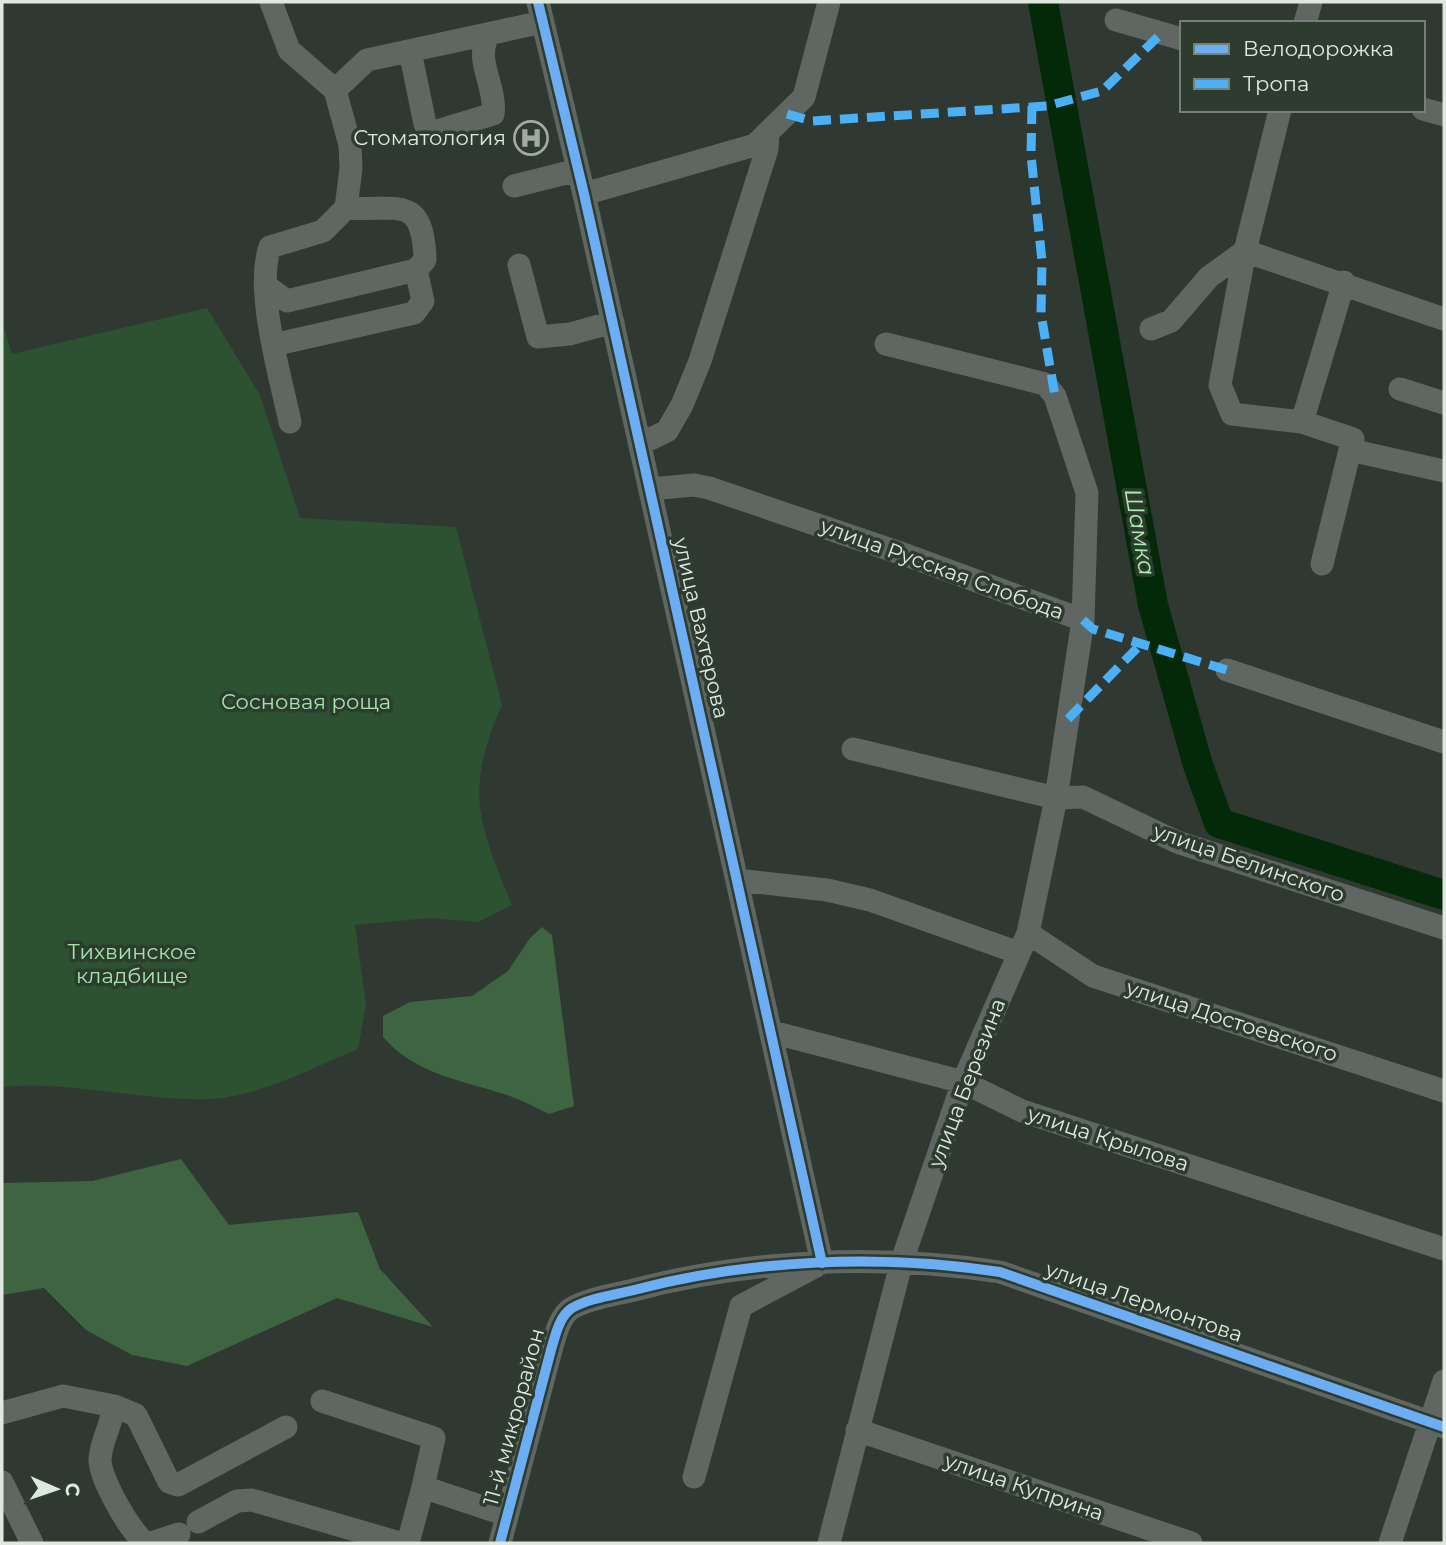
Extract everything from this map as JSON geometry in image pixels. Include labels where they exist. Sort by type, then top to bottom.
[{"type":"street","points":[[271,2],[289,50],[335,90],[349,145],[351,168],[346,208],[323,231],[270,247],[265,259],[265,285],[273,345],[290,422]]},
{"type":"street","points":[[584,194],[755,145],[804,97],[830,2]]},
{"type":"street","points":[[1306,21],[1311,2]]},
{"type":"street","points":[[335,90],[368,61],[489,34],[540,12]]},
{"type":"street","name":"улица Вахтерова","points":[[540,12],[579,170],[822,1263]]},
{"type":"street","points":[[1116,20],[1180,38]]},
{"type":"street","points":[[410,51],[425,124],[434,132],[493,114],[494,103],[482,54],[489,34]]},
{"type":"street","points":[[1425,110],[1444,115]]},
{"type":"street","points":[[1280,112],[1245,251],[1220,385],[1224,401],[1232,414],[1302,422],[1353,439],[1322,564]]},
{"type":"street","points":[[640,444],[667,431],[682,405],[699,361],[763,162],[768,133]]},
{"type":"street","points":[[514,186],[579,170]]},
{"type":"street","points":[[265,285],[287,301],[416,270],[425,260],[415,215],[405,207],[370,210],[346,208]]},
{"type":"street","points":[[1245,251],[1345,282],[1444,319]]},
{"type":"street","points":[[1151,329],[1171,321],[1209,277],[1245,251]]},
{"type":"street","points":[[519,265],[538,337],[570,334],[613,322]]},
{"type":"street","points":[[273,345],[414,313],[423,301],[416,270]]},
{"type":"street","points":[[1302,422],[1345,282]]},
{"type":"street","name":"улица Русская Слобода","points":[[650,488],[694,485],[709,488],[906,555],[1083,620],[1087,492],[1055,396],[1045,384],[886,344]]},
{"type":"street","points":[[1400,389],[1444,403]]},
{"type":"street","points":[[1350,450],[1444,471]]},
{"type":"street","name":"улица Березина","points":[[829,1543],[901,1264],[963,1082],[1024,943],[1056,799],[1083,620]]},
{"type":"street","points":[[1227,670],[1444,742]]},
{"type":"street","name":"улица Белинского","points":[[853,748],[1056,799],[1083,797],[1178,842],[1444,928]]},
{"type":"street","name":"улица Достоевского","points":[[737,880],[827,890],[1024,943],[1093,976],[1444,1091]]},
{"type":"street","name":"улица Крылова","points":[[772,1032],[963,1082],[1022,1111],[1444,1249]]},
{"type":"street","points":[[694,1476],[741,1306],[822,1263]]},
{"type":"street","name":"улица Лермонтова","points":[[822,1263],[962,1266],[1000,1272],[1438,1424]]},
{"type":"street","name":"11-й микрорайон","points":[[500,1543],[559,1324],[570,1309],[659,1283],[778,1264],[822,1263]]},
{"type":"street","points":[[1390,1543],[1438,1424],[1444,1381]]},
{"type":"street","points":[[2,1413],[64,1396],[114,1406],[136,1415],[169,1482],[178,1485],[286,1427]]},
{"type":"street","points":[[322,1401],[434,1438],[408,1543]]},
{"type":"street","points":[[114,1406],[100,1459],[107,1482],[136,1537],[146,1543]]},
{"type":"street","name":"улица Куприна","points":[[857,1430],[1188,1543]]},
{"type":"street","points":[[2,1482],[33,1543]]},
{"type":"street","points":[[423,1488],[507,1515]]},
{"type":"street","points":[[151,1543],[189,1528],[237,1501],[252,1500],[400,1543]]},
{"type":"green space","name":"Сосновая роща","points":[[207,308],[260,395],[300,518],[456,527],[502,705],[483,761],[480,806],[491,851],[512,905],[478,922],[430,918],[355,925],[366,1005],[358,1049],[267,1087],[230,1097],[185,1099],[54,1086],[2,1087],[2,321],[12,354]]},
{"type":"green space","points":[[542,927],[552,935],[574,1106],[549,1114],[510,1096],[424,1068],[409,1060],[383,1037],[383,1016],[410,1002],[472,996],[508,971],[530,938]]},
{"type":"green space","points":[[181,1159],[229,1225],[358,1212],[380,1269],[433,1327],[337,1298],[187,1366],[132,1355],[86,1330],[44,1288],[2,1295],[2,1183],[92,1181]]},
{"type":"waterway","name":"Шамка","points":[[1043,2],[1153,605],[1198,765],[1219,823],[1444,895]]},
{"type":"marked path","points":[[787,114],[812,121],[1047,106],[1102,91],[1162,33]]},
{"type":"marked path","points":[[1032,106],[1031,155],[1042,261],[1041,314],[1055,396]]},
{"type":"marked path","points":[[1083,620],[1093,629],[1227,670]]},
{"type":"marked path","points":[[1068,719],[1141,644]]},
{"type":"cycle path","points":[[538,2],[584,194],[822,1263]]},
{"type":"cycle path","points":[[500,1543],[554,1339],[568,1312],[602,1297],[679,1280],[770,1266],[909,1263],[1000,1272],[1444,1427]]},
{"type":"place","name":"Стоматология","points":[[531,138]]},
{"type":"park label","name":"Тихвинское кладбище","points":[[132,964]]}]
